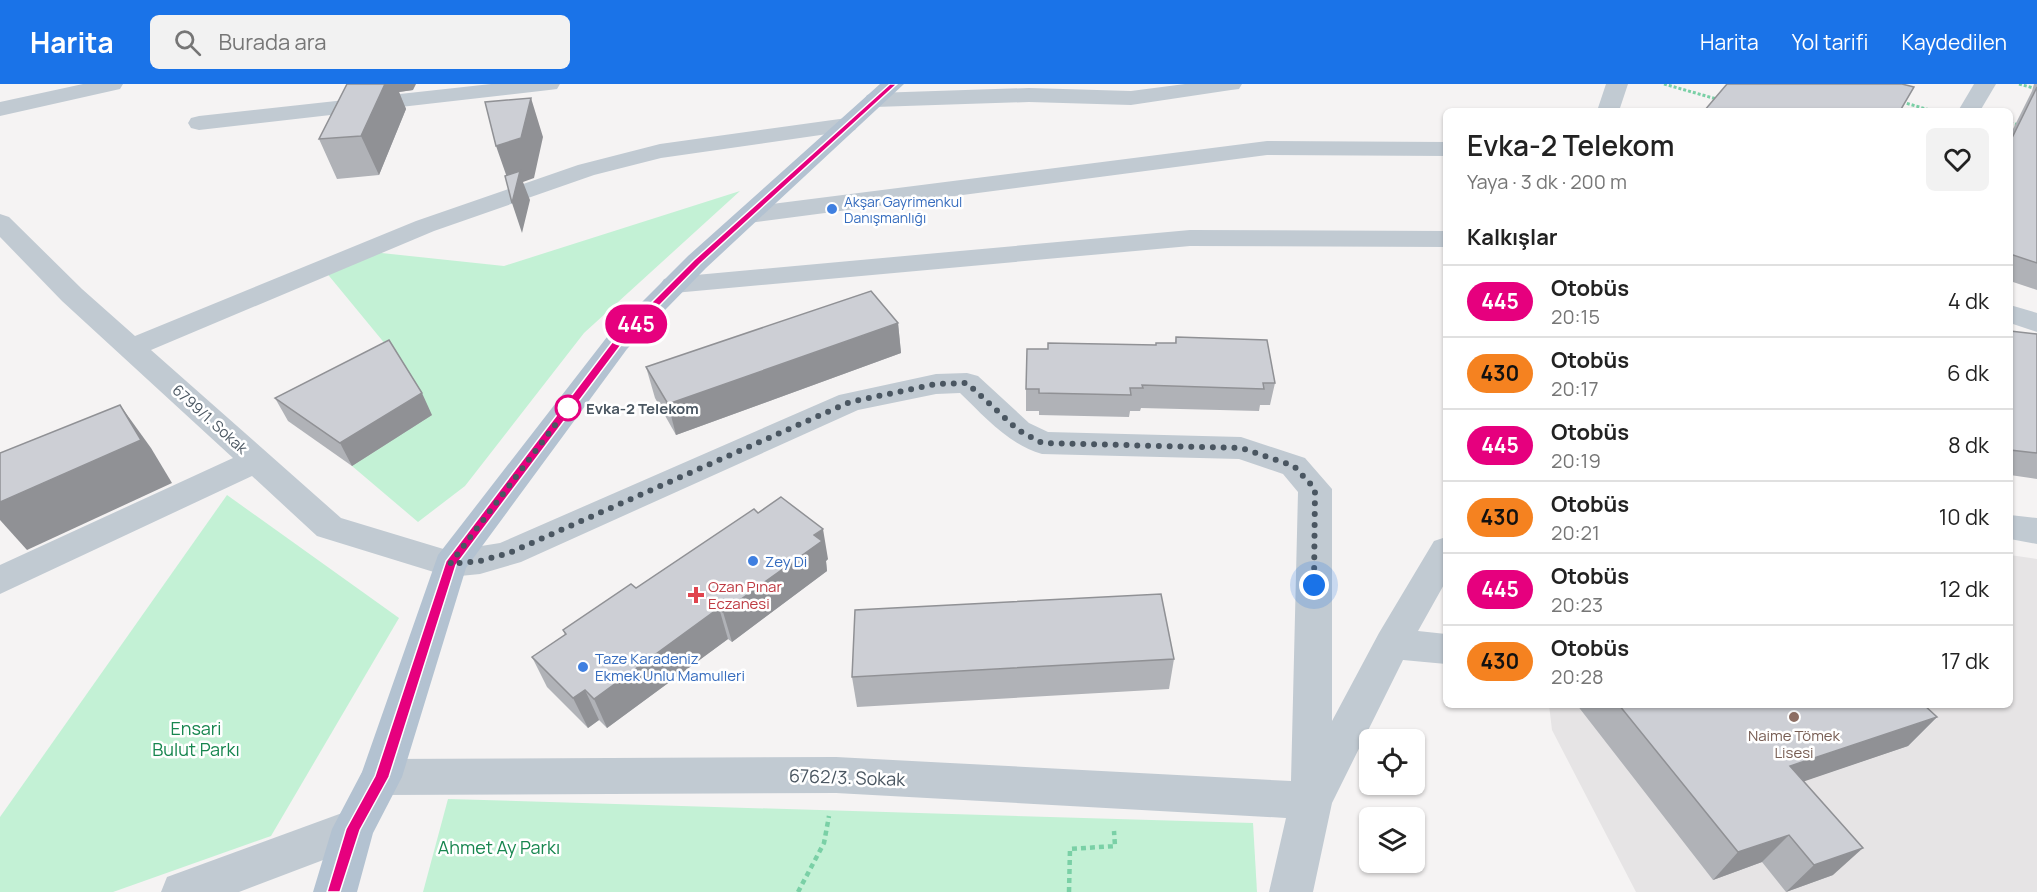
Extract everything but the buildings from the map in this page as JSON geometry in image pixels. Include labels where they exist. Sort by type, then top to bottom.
[{"type":"main road","points":[[334,892],[353,829],[381,777],[450,564],[617,343],[748,215],[884,92]]},
{"type":"street","points":[[0,109],[112,84]]},
{"type":"street","points":[[199,123],[549,84]]},
{"type":"street","points":[[973,84],[1029,95]]},
{"type":"street","points":[[884,92],[1131,98],[1231,84]]},
{"type":"street","points":[[1609,108],[1617,84]]},
{"type":"street","points":[[1971,108],[1984,84]]},
{"type":"street","points":[[131,348],[425,226],[586,170],[660,151],[847,125]]},
{"type":"street","points":[[748,215],[1267,148],[1443,148]]},
{"type":"street","name":"6799/1. Sokak","points":[[0,222],[72,295],[329,527],[450,564]]},
{"type":"street","points":[[674,285],[1190,238],[1443,239]]},
{"type":"street","points":[[2013,314],[2037,322]]},
{"type":"street","points":[[2013,329],[2037,332]]},
{"type":"street","points":[[450,564],[480,561],[509,553],[850,402],[936,384],[967,383],[1018,430],[1042,443],[1241,448],[1294,466],[1315,489],[1311,801],[1292,892]]},
{"type":"street","points":[[0,580],[256,461]]},
{"type":"street","points":[[2013,527],[2037,531]]},
{"type":"street","points":[[1311,801],[1392,644],[1443,555]]},
{"type":"street","points":[[1392,644],[1443,649]]},
{"type":"street","name":"6762/3. Sokak","points":[[381,777],[836,775],[1311,801]]},
{"type":"street","points":[[183,892],[353,829]]},
{"type":"path","points":[[1664,84],[1729,102]]},
{"type":"path","points":[[2019,84],[2037,88]]},
{"type":"path","points":[[1900,102],[1922,108]]},
{"type":"path","points":[[2013,124],[2028,128]]},
{"type":"path","points":[[798,892],[824,843],[836,775]]},
{"type":"path","points":[[1069,892],[1070,849],[1115,846],[1112,789]]},
{"type":"shaded area","name":"Naime Tömek Lisesi","points":[[2013,555],[2037,559],[2037,892],[1636,892],[1552,730],[1549,708],[2013,708]]},
{"type":"green space","points":[[740,191],[584,333],[465,486],[418,522],[352,466],[400,362],[325,271],[372,252],[504,266]]},
{"type":"green space","name":"Ensari Bulut Parkı","points":[[227,495],[399,618],[271,836],[113,892],[0,892],[0,817]]},
{"type":"green space","name":"Ahmet Ay Parkı","points":[[448,799],[1253,823],[1257,892],[423,892]]},
{"type":"bus line","name":"445","points":[[335,892],[353,829],[381,777],[450,564],[617,343],[697,262],[893,84]]},
{"type":"place","name":"Akşar Gayrimenkul Danışmanlığı","points":[[832,209]]},
{"type":"place","name":"Evka-2 Telekom","points":[[568,408]]},
{"type":"place","name":"Zey Di","points":[[753,561]]},
{"type":"place","name":"Ozan Pınar Eczanesi","points":[[696,595]]},
{"type":"place","name":"Taze Karadeniz Ekmek Unlu Mamulleri","points":[[583,667]]},
{"type":"place","name":"Naime Tömek Lisesi","points":[[1794,717]]},
{"type":"route","points":[[568,408],[450,564],[480,561],[509,553],[850,402],[936,384],[967,383],[1018,430],[1042,443],[1241,448],[1294,466],[1315,489],[1314,585]]}]
